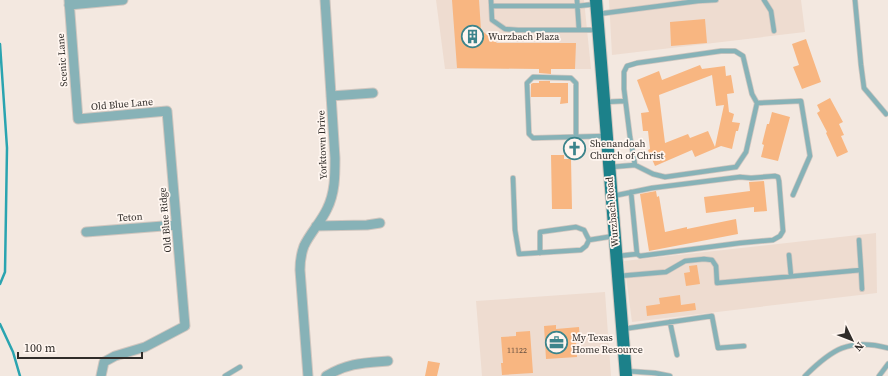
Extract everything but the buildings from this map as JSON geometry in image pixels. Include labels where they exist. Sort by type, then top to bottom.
[{"type":"main road","name":"Wurzbach Road","points":[[596,6],[625,373]]},
{"type":"street","points":[[69,3],[123,0]]},
{"type":"street","name":"Yorktown Drive","points":[[308,376],[300,258],[304,246],[327,210],[335,182],[335,158],[325,0]]},
{"type":"street","name":"Scenic Lane","points":[[69,3],[78,118]]},
{"type":"street","points":[[331,96],[373,93]]},
{"type":"street","name":"Old Blue Lane","points":[[78,118],[167,111]]},
{"type":"street","name":"Old Blue Ridge","points":[[101,376],[104,362],[115,356],[145,347],[185,326],[167,111]]},
{"type":"street","points":[[316,226],[368,225],[380,223]]},
{"type":"street","name":"Teton","points":[[86,232],[176,225]]},
{"type":"street","points":[[326,376],[349,365],[388,362]]},
{"type":"lane","points":[[491,0],[492,20],[504,29],[598,30]]},
{"type":"lane","points":[[577,0],[579,30]]},
{"type":"lane","points":[[492,6],[596,6],[716,0]]},
{"type":"lane","points":[[764,0],[771,11],[774,31]]},
{"type":"lane","points":[[855,0],[860,65],[864,88],[886,114]]},
{"type":"lane","points":[[609,167],[635,165],[654,174],[665,177],[736,166],[746,152],[757,103],[752,94],[743,56],[735,50],[720,51],[637,63],[627,66],[624,72],[625,101],[635,165]]},
{"type":"lane","points":[[576,137],[576,83],[571,78],[533,77],[527,83],[529,134],[533,138],[576,137],[606,136]]},
{"type":"lane","points":[[604,102],[625,101]]},
{"type":"lane","points":[[757,103],[801,101],[810,156],[793,195]]},
{"type":"lane","points":[[611,196],[652,188],[740,177],[751,178],[775,176],[778,177],[779,181],[783,231],[778,238],[773,240],[740,242],[640,256],[636,254],[616,256]]},
{"type":"lane","points":[[513,178],[515,230],[519,254],[581,250],[586,246],[589,240]]},
{"type":"lane","points":[[631,192],[636,254]]},
{"type":"lane","points":[[540,253],[540,232],[576,227],[584,230],[589,240]]},
{"type":"lane","points":[[589,240],[614,236]]},
{"type":"lane","points":[[859,240],[862,289]]},
{"type":"lane","points":[[789,255],[791,276]]},
{"type":"lane","points":[[618,276],[666,272],[685,261],[704,259],[712,260],[716,266],[717,283],[861,270]]},
{"type":"lane","points":[[622,329],[712,316],[718,348],[744,346]]},
{"type":"lane","points":[[670,322],[677,356]]},
{"type":"lane","points":[[805,376],[818,363],[837,349],[850,345],[872,344],[888,348]]},
{"type":"lane","points":[[879,376],[888,364]]},
{"type":"lane","points":[[225,376],[240,367]]},
{"type":"lane","points":[[625,373],[655,373],[670,376]]},
{"type":"shaded area","name":"Wurzbach Plaza","points":[[436,0],[584,0],[591,69],[445,69]]},
{"type":"shaded area","points":[[609,0],[801,0],[805,32],[612,55]]},
{"type":"shaded area","points":[[876,233],[877,293],[632,322],[624,261]]},
{"type":"shaded area","points":[[605,292],[611,376],[482,376],[476,301]]},
{"type":"waterway","points":[[0,44],[7,148],[5,272],[0,284]]},
{"type":"waterway","points":[[0,324],[13,352],[20,376]]},
{"type":"place","name":"Wurzbach Plaza","points":[[472,36]]},
{"type":"place","name":"Shenandoah Church of Christ","points":[[574,149]]},
{"type":"place","name":"My Texas Home Resource","points":[[556,343]]}]
